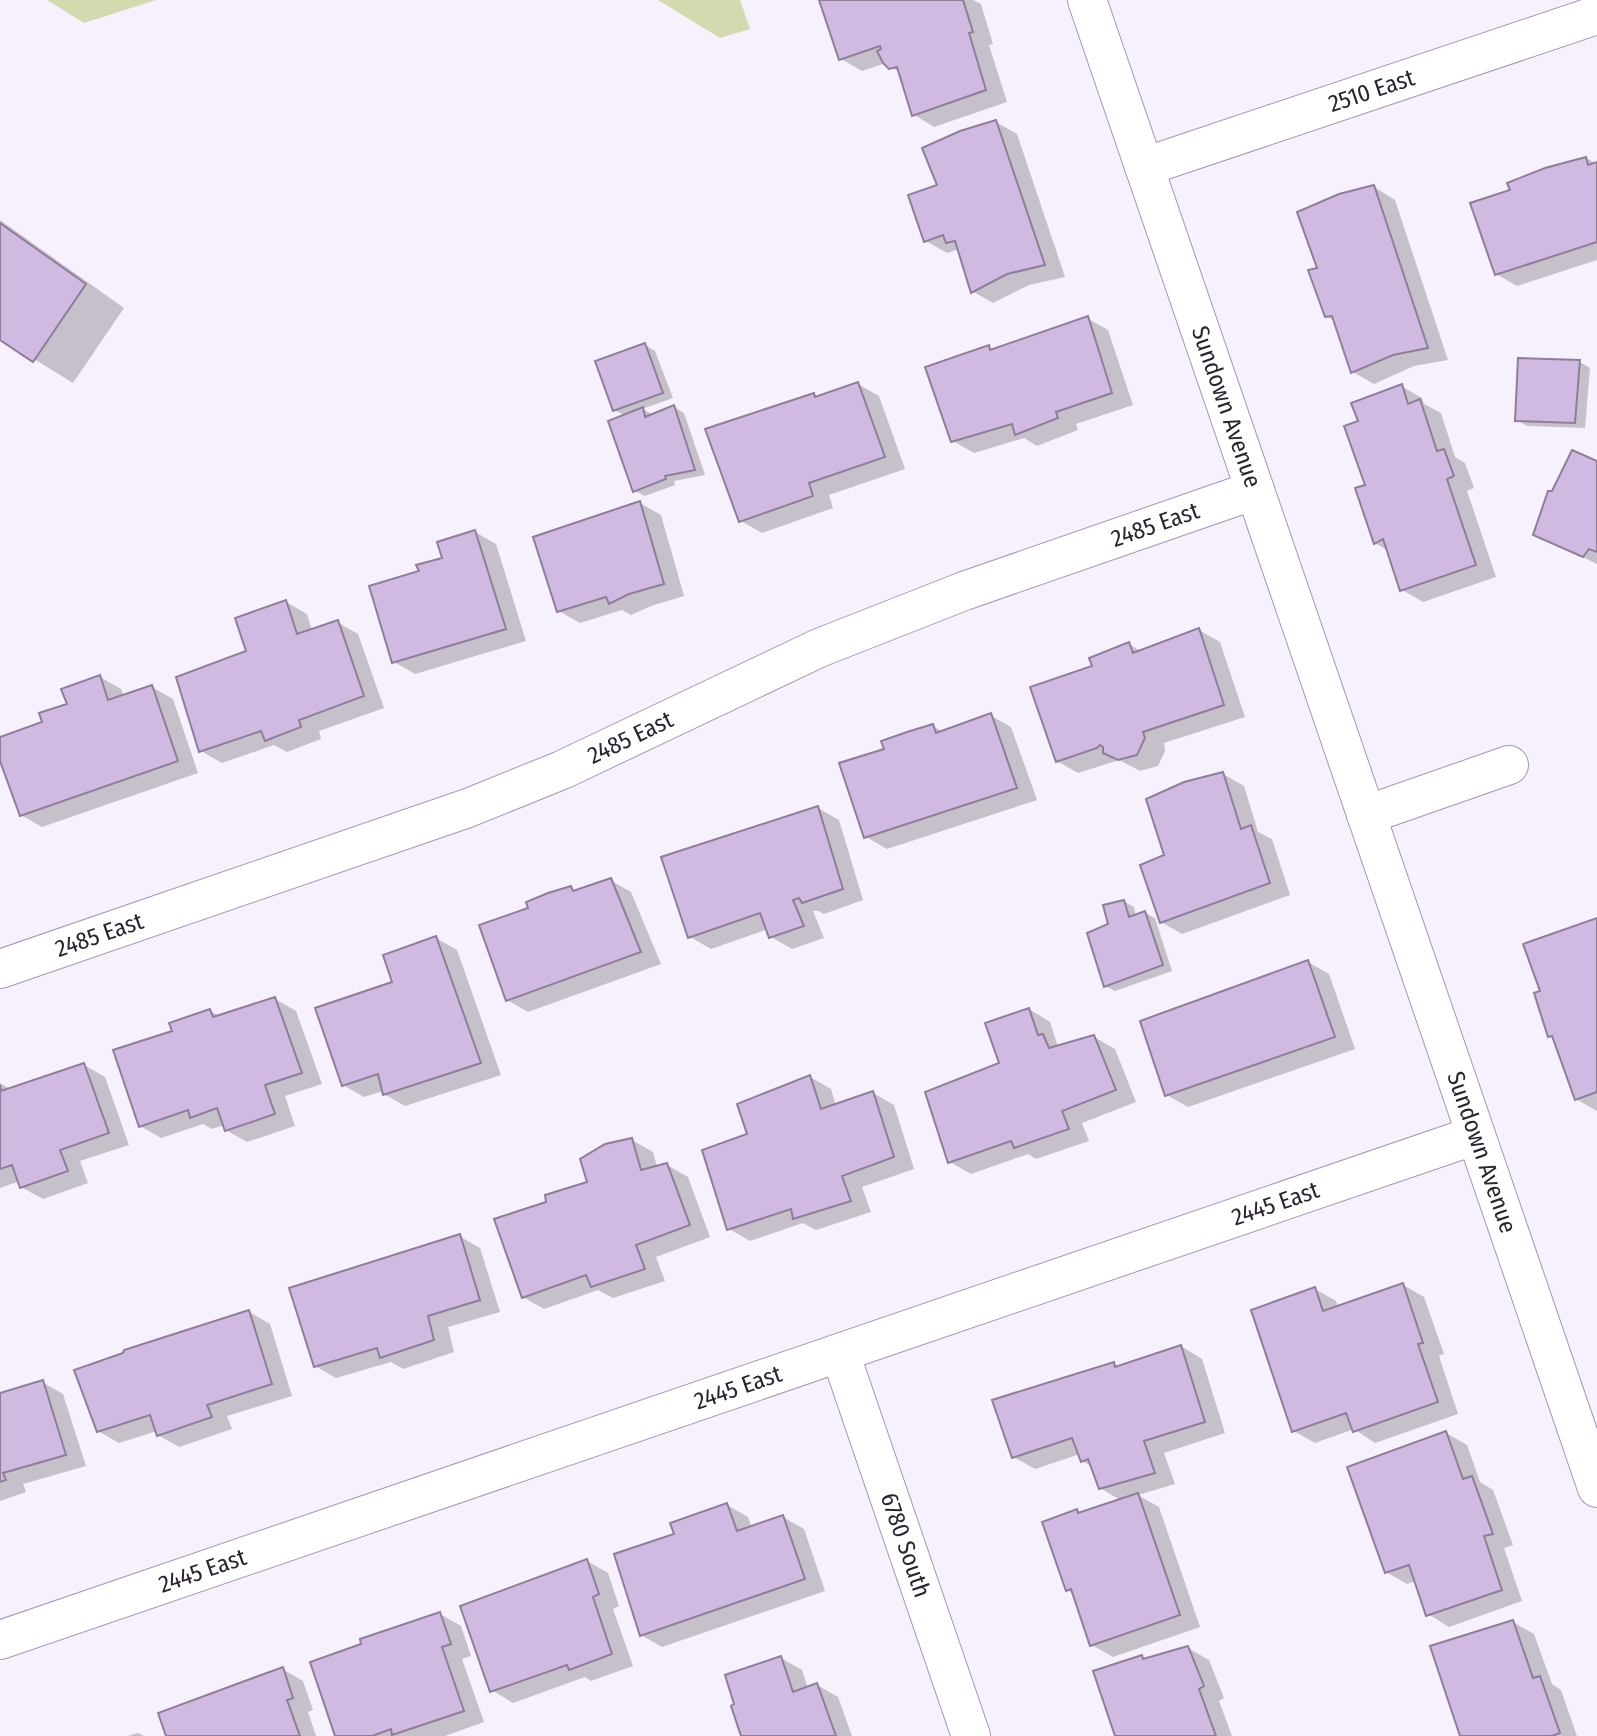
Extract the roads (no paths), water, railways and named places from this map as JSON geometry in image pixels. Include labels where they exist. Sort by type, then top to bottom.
[{"type":"street","name":"Sundown Avenue","points":[[1087,0],[1597,1488]]},
{"type":"street","name":"2510 East","points":[[1144,167],[1597,15]]},
{"type":"street","name":"2485 East","points":[[0,969],[468,808],[562,770],[819,648],[964,591],[1255,490]]},
{"type":"street","points":[[1366,815],[1508,765]]},
{"type":"street","name":"2445 East","points":[[0,1640],[1476,1135]]},
{"type":"street","name":"6780 South","points":[[841,1353],[971,1736]]}]
